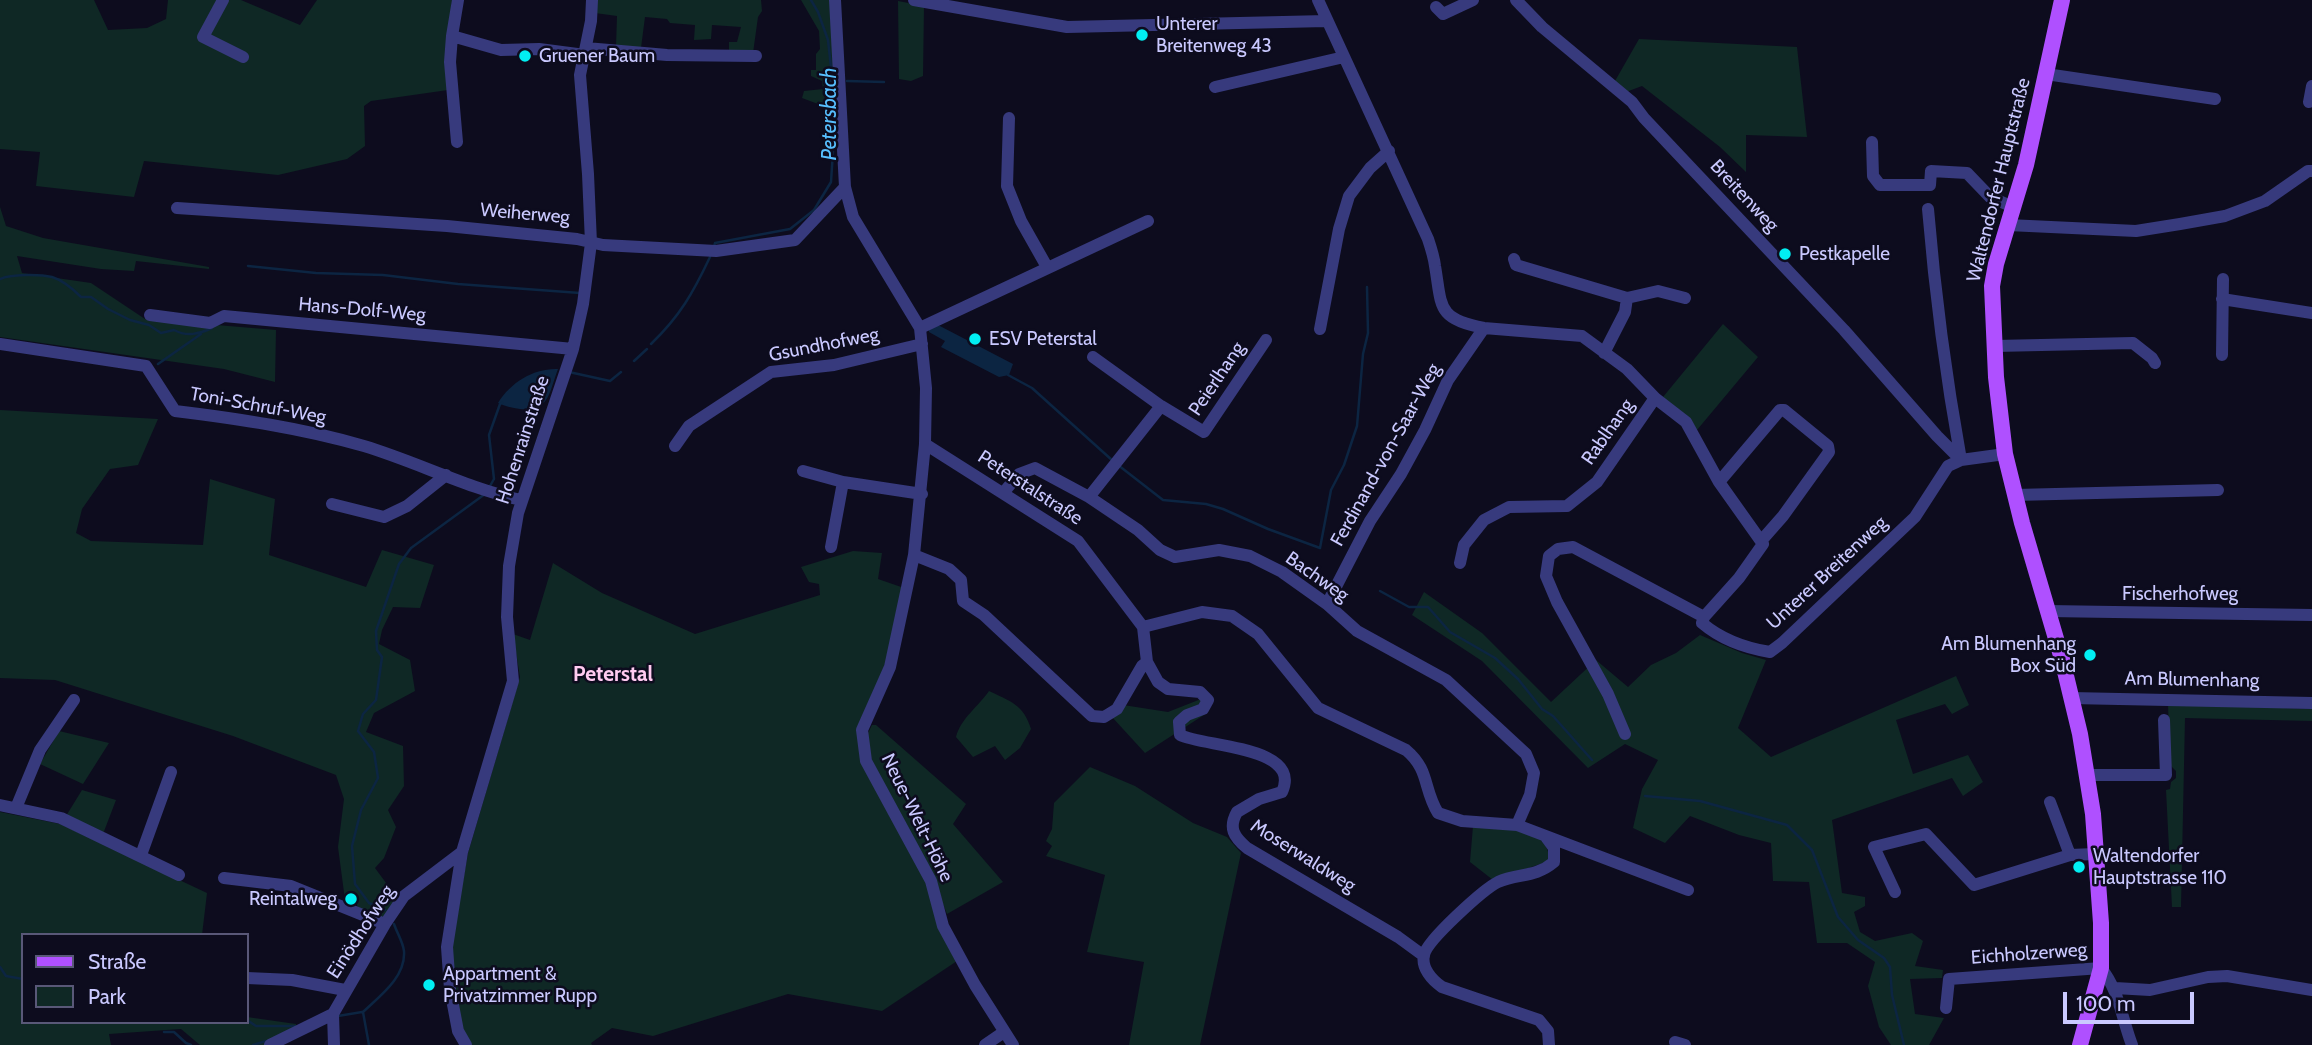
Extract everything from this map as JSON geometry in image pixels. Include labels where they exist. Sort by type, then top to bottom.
[{"type":"main road","name":"Waltendorfer Hauptstraße","points":[[2062,0],[2026,166],[1992,286],[1998,401],[2005,454],[2071,698],[2088,775],[2101,933],[2101,968],[2080,1045]]},
{"type":"street","points":[[223,0],[203,37],[243,57]]},
{"type":"street","points":[[457,142],[450,62],[458,0]]},
{"type":"street","name":"Hohenrainstraße","points":[[466,1045],[458,1031],[450,989],[447,947],[462,852],[513,681],[506,617],[509,566],[521,500],[573,349],[583,304],[591,243],[580,75],[592,0]]},
{"type":"street","points":[[835,0],[845,187],[853,217],[920,328],[926,388],[925,444]]},
{"type":"street","points":[[914,0],[1067,27],[1326,21]]},
{"type":"street","points":[[1318,0],[1428,239],[1435,265],[1439,302],[1447,313],[1471,326],[1582,336],[1627,369],[1655,398],[1686,422],[1719,482],[1763,544],[1739,578],[1704,617]]},
{"type":"street","points":[[1436,7],[1443,14],[1473,0]]},
{"type":"street","name":"Breitenweg","points":[[1518,1],[1542,27],[1632,102],[1961,460]]},
{"type":"street","points":[[452,36],[501,50],[756,56]]},
{"type":"street","points":[[1215,87],[1344,57]]},
{"type":"street","points":[[2046,74],[2215,99]]},
{"type":"street","points":[[2309,102],[2312,86]]},
{"type":"street","points":[[1009,118],[1007,186],[1021,221],[1046,267]]},
{"type":"street","points":[[1871,142],[1873,176],[1880,185],[1930,185],[1931,171],[1967,173],[1990,197],[2013,207]]},
{"type":"street","points":[[1320,329],[1339,229],[1349,196],[1370,167],[1389,151]]},
{"type":"street","points":[[2008,225],[2136,231],[2192,222],[2225,216],[2265,201],[2312,171]]},
{"type":"street","name":"Weiherweg","points":[[177,208],[447,226],[577,239],[603,245],[713,251],[795,240],[845,187]]},
{"type":"street","points":[[1928,209],[1943,360],[1961,460],[2005,454]]},
{"type":"street","points":[[920,328],[1148,221]]},
{"type":"street","points":[[1514,259],[1516,265],[1627,298],[1658,291],[1685,298]]},
{"type":"street","points":[[2222,279],[2222,355]]},
{"type":"street","points":[[1604,353],[1625,312],[1627,298]]},
{"type":"street","points":[[2222,299],[2312,313]]},
{"type":"street","name":"Hans-Dolf-Weg","points":[[150,315],[210,323],[224,316],[573,349]]},
{"type":"street","name":"Ferdinand-von-Saar-Weg","points":[[1327,604],[1370,521],[1401,474],[1448,380],[1484,328]]},
{"type":"street","name":"Peierlhang","points":[[1093,357],[1161,407],[1204,432],[1266,340]]},
{"type":"street","points":[[1994,346],[2133,343],[2155,363]]},
{"type":"street","name":"Toni-Schruf-Weg","points":[[0,344],[146,366],[175,411],[286,426],[365,446],[491,493],[521,500]]},
{"type":"street","name":"Gsundhofweg","points":[[675,446],[689,426],[771,372],[834,365],[922,344]]},
{"type":"street","name":"Rablhang","points":[[1460,563],[1464,545],[1484,520],[1509,507],[1567,506],[1597,482],[1655,398]]},
{"type":"street","name":"Peierlhang","points":[[1089,497],[1161,407]]},
{"type":"street","points":[[1719,482],[1780,410],[1784,410],[1828,446],[1829,452],[1783,516],[1761,541]]},
{"type":"street","name":"Peterstalstraße","points":[[925,444],[1078,541],[1143,627]]},
{"type":"street","name":"Neue-Welt-Höhe","points":[[925,444],[914,555],[890,667],[862,730],[866,761],[931,881],[943,926],[1013,1045]]},
{"type":"street","name":"Unterer Breitenweg","points":[[1625,734],[1608,694],[1546,576],[1549,556],[1558,549],[1573,547],[1704,617],[1702,623],[1716,634],[1749,649],[1770,652],[1813,616],[1915,517],[1948,466],[1961,460]]},
{"type":"street","name":"Bachweg","points":[[1004,492],[1019,474],[1035,468],[1089,497],[1138,530],[1160,551],[1175,557],[1219,550],[1250,556],[1282,572],[1327,604],[1357,631],[1446,680],[1526,754],[1534,773],[1530,795],[1517,825]]},
{"type":"street","points":[[803,471],[843,482],[922,494]]},
{"type":"street","points":[[332,504],[384,517],[407,506],[446,475]]},
{"type":"street","points":[[831,547],[843,482]]},
{"type":"street","points":[[2015,495],[2218,490]]},
{"type":"street","points":[[914,555],[949,569],[961,580],[964,601],[984,615],[1092,716],[1104,717],[1117,709],[1147,662],[1143,627],[1202,612],[1232,616],[1258,634],[1318,708],[1406,750],[1415,758],[1423,769],[1431,802],[1438,813],[1462,821],[1517,825],[1688,890]]},
{"type":"street","name":"Fischerhofweg","points":[[2048,611],[2312,615]]},
{"type":"street","name":"Moserwaldweg","points":[[1147,662],[1163,686],[1168,689],[1200,692],[1208,700],[1203,709],[1187,715],[1179,722],[1180,735],[1248,751],[1274,760],[1282,769],[1285,781],[1282,792],[1259,799],[1237,811],[1232,825],[1234,836],[1247,848],[1398,937],[1424,956]]},
{"type":"street","name":"Am Blumenhang","points":[[2071,698],[2312,703]]},
{"type":"street","points":[[16,808],[40,750],[74,700]]},
{"type":"street","points":[[2088,775],[2166,775],[2164,720]]},
{"type":"street","points":[[141,855],[172,772]]},
{"type":"street","points":[[2050,802],[2070,855]]},
{"type":"street","points":[[0,805],[61,818],[179,874]]},
{"type":"street","points":[[1895,892],[1874,847],[1926,834],[1974,885],[2070,855],[2095,854]]},
{"type":"street","points":[[1546,837],[1554,848],[1554,862],[1543,871],[1498,882],[1470,904],[1429,945],[1424,956],[1427,971],[1434,981],[1539,1020],[1548,1031],[1549,1045]]},
{"type":"street","name":"Einödhofweg","points":[[334,1045],[333,1014],[404,896],[462,852]]},
{"type":"street","points":[[224,878],[291,886],[386,924]]},
{"type":"street","points":[[2101,968],[2115,988],[2132,1045]]},
{"type":"street","name":"Eichholzerweg","points":[[1946,1008],[1948,979],[2101,968]]},
{"type":"street","points":[[2115,988],[2150,990],[2208,977],[2227,976],[2312,990]]},
{"type":"street","points":[[248,978],[292,980],[345,990]]},
{"type":"street","points":[[270,1045],[333,1014]]},
{"type":"street","points":[[985,1045],[1004,1032]]},
{"type":"green space","points":[[0,0],[94,0],[108,30],[147,28],[166,19],[168,0],[241,0],[300,25],[317,0],[452,0],[448,90],[371,101],[364,106],[365,146],[347,159],[278,175],[144,161],[134,197],[36,186],[40,152],[0,149]]},
{"type":"green space","points":[[596,0],[761,0],[762,11],[758,17],[753,53],[729,50],[729,42],[737,42],[741,27],[712,25],[711,39],[694,40],[695,25],[645,17],[641,48],[616,47],[617,16],[595,13]]},
{"type":"green space","points":[[801,0],[830,0],[834,33],[835,128],[827,128],[826,107],[802,98],[804,91],[823,89],[822,81],[811,76],[811,70],[816,70],[816,54],[820,49],[819,31]]},
{"type":"green space","points":[[898,1],[924,6],[923,76],[911,81],[899,79]]},
{"type":"green space","points":[[1639,39],[1797,47],[1807,137],[1746,135],[1746,172],[1720,147],[1642,86],[1626,92],[1615,81]]},
{"type":"green space","points":[[0,207],[6,226],[43,238],[209,267],[136,261],[134,271],[101,269],[17,256],[22,273],[91,283],[145,319],[276,330],[275,382],[224,369],[0,337]]},
{"type":"green space","points":[[1723,324],[1758,357],[1697,430],[1663,397]]},
{"type":"green space","points":[[0,410],[158,419],[138,465],[110,469],[82,509],[76,533],[91,541],[203,545],[210,479],[275,499],[269,555],[366,587],[382,550],[434,565],[420,608],[393,607],[382,630],[379,644],[410,660],[415,691],[374,713],[366,732],[403,746],[404,786],[388,810],[396,827],[384,858],[375,868],[398,899],[384,920],[360,912],[354,898],[345,900],[338,847],[344,799],[336,775],[233,736],[55,680],[0,678]]},
{"type":"green space","points":[[853,551],[882,553],[878,579],[907,589],[901,619],[862,730],[866,761],[931,881],[957,961],[882,1011],[788,994],[653,1036],[612,1028],[591,1043],[592,1045],[470,1045],[461,1030],[451,946],[468,853],[520,677],[513,634],[530,640],[553,563],[602,593],[695,634],[820,595],[819,584],[809,582],[801,567]]},
{"type":"green space","points":[[1424,592],[1482,633],[1551,702],[1596,660],[1628,687],[1651,665],[1676,653],[1700,635],[1766,660],[1738,728],[1771,757],[1956,676],[1969,705],[1952,714],[1945,704],[1896,720],[1913,774],[1968,755],[1983,782],[1963,796],[1952,778],[1832,820],[1842,893],[1865,897],[1865,906],[1854,912],[1860,932],[1875,941],[1912,933],[1923,941],[1915,966],[1943,970],[1942,978],[1910,979],[1915,1014],[1944,1018],[1929,1045],[1891,1045],[1879,1027],[1868,986],[1875,962],[1847,943],[1817,943],[1809,882],[1773,881],[1771,843],[1739,835],[1690,816],[1665,843],[1633,828],[1642,789],[1658,760],[1625,744],[1588,768],[1482,661],[1412,615]]},
{"type":"green space","points":[[989,691],[1020,709],[1031,729],[1020,748],[1005,760],[995,746],[973,757],[956,737],[966,718]]},
{"type":"green space","points":[[1201,699],[1207,713],[1145,753],[1112,717],[1123,705],[1168,712]]},
{"type":"green space","points":[[2168,704],[2312,709],[2312,721],[2185,718],[2181,907],[2172,907],[2166,790],[2170,789],[2171,782],[2176,778],[2176,771],[2170,765]]},
{"type":"green space","points":[[872,725],[876,725],[966,804],[953,824],[1003,882],[947,914],[931,875],[868,753],[867,735]]},
{"type":"green space","points":[[59,731],[109,743],[83,784],[40,764]]},
{"type":"green space","points":[[1090,767],[1135,786],[1193,823],[1227,837],[1241,853],[1200,1045],[1129,1045],[1144,962],[1087,952],[1105,875],[1046,856],[1052,846],[1046,841],[1052,829],[1054,803]]},
{"type":"green space","points":[[82,790],[116,800],[103,834],[66,816]]},
{"type":"green space","points":[[0,812],[60,824],[207,893],[202,933],[21,933],[21,1024],[248,1024],[248,1017],[296,1024],[298,1031],[270,1045],[200,1045],[181,1029],[109,1034],[111,1045],[0,1045]]},
{"type":"green space","points":[[1473,826],[1509,828],[1532,835],[1547,849],[1549,861],[1493,880],[1470,862]]},
{"type":"water","points":[[938,325],[1013,364],[1009,375],[999,377],[941,347],[945,341],[929,332],[929,328]]},
{"type":"water","points":[[558,369],[550,393],[543,404],[530,409],[520,409],[498,403],[509,389],[524,378],[540,371]]},
{"type":"waterway","name":"Petersbach","points":[[714,247],[715,243],[790,229],[814,210],[831,182],[831,67],[828,40],[811,0]]},
{"type":"waterway","points":[[847,81],[884,82]]},
{"type":"waterway","name":"Petersbach","points":[[651,344],[685,304],[710,257]]},
{"type":"waterway","points":[[248,266],[580,293]]},
{"type":"waterway","points":[[0,279],[26,275],[52,277],[81,297],[91,297],[108,309],[130,320],[149,325],[161,333],[174,330],[193,334],[212,328]]},
{"type":"waterway","points":[[1118,465],[1163,500],[1206,504],[1223,509],[1320,548],[1331,490],[1344,465],[1357,426],[1363,354],[1368,333],[1367,287]]},
{"type":"waterway","points":[[158,364],[201,334]]},
{"type":"waterway","name":"Petersbach","points":[[634,361],[647,349]]},
{"type":"waterway","name":"Petersbach","points":[[569,372],[610,381],[621,372]]},
{"type":"waterway","points":[[1008,375],[1032,388],[1113,461]]},
{"type":"waterway","name":"Petersbach","points":[[490,486],[494,479],[489,435],[502,403]]},
{"type":"waterway","name":"Petersbach","points":[[385,910],[369,903],[355,884],[352,846],[361,810],[378,778],[374,752],[358,731],[363,714],[376,700],[382,657],[377,650],[376,631],[399,564],[411,548],[485,494]]},
{"type":"waterway","points":[[1380,591],[1409,607],[1428,607],[1450,632],[1495,658],[1518,679],[1542,709],[1553,716],[1592,760]]},
{"type":"waterway","points":[[1645,796],[1700,801],[1787,825],[1812,850],[1838,917],[1858,940],[1884,958],[1890,967],[1892,995],[1904,1045]]},
{"type":"waterway","name":"Petersbach","points":[[369,1045],[363,1012],[391,985],[404,960],[404,951],[394,924]]},
{"type":"waterway","points":[[0,967],[6,976],[21,979]]},
{"type":"waterway","points":[[338,1016],[362,1012]]},
{"type":"waterway","points":[[248,1021],[256,1026],[296,1028]]},
{"type":"waterway","points":[[164,1032],[174,1032],[191,1045]]},
{"type":"waterway","points":[[253,1045],[266,1041]]},
{"type":"place","name":"Unterer Breitenweg 43","points":[[1142,35]]},
{"type":"place","name":"Gruener Baum","points":[[525,56]]},
{"type":"place","name":"Pestkapelle","points":[[1785,254]]},
{"type":"place","name":"ESV Peterstal","points":[[975,339]]},
{"type":"place","name":"Am Blumenhang Box Süd","points":[[2090,655]]},
{"type":"place","name":"Waltendorfer Hauptstrasse 110","points":[[2079,867]]},
{"type":"place","name":"Reintalweg","points":[[351,899]]},
{"type":"place","name":"Appartment & Privatzimmer Rupp","points":[[429,985]]},
{"type":"district","name":"Peterstal","points":[[613,675]]}]
